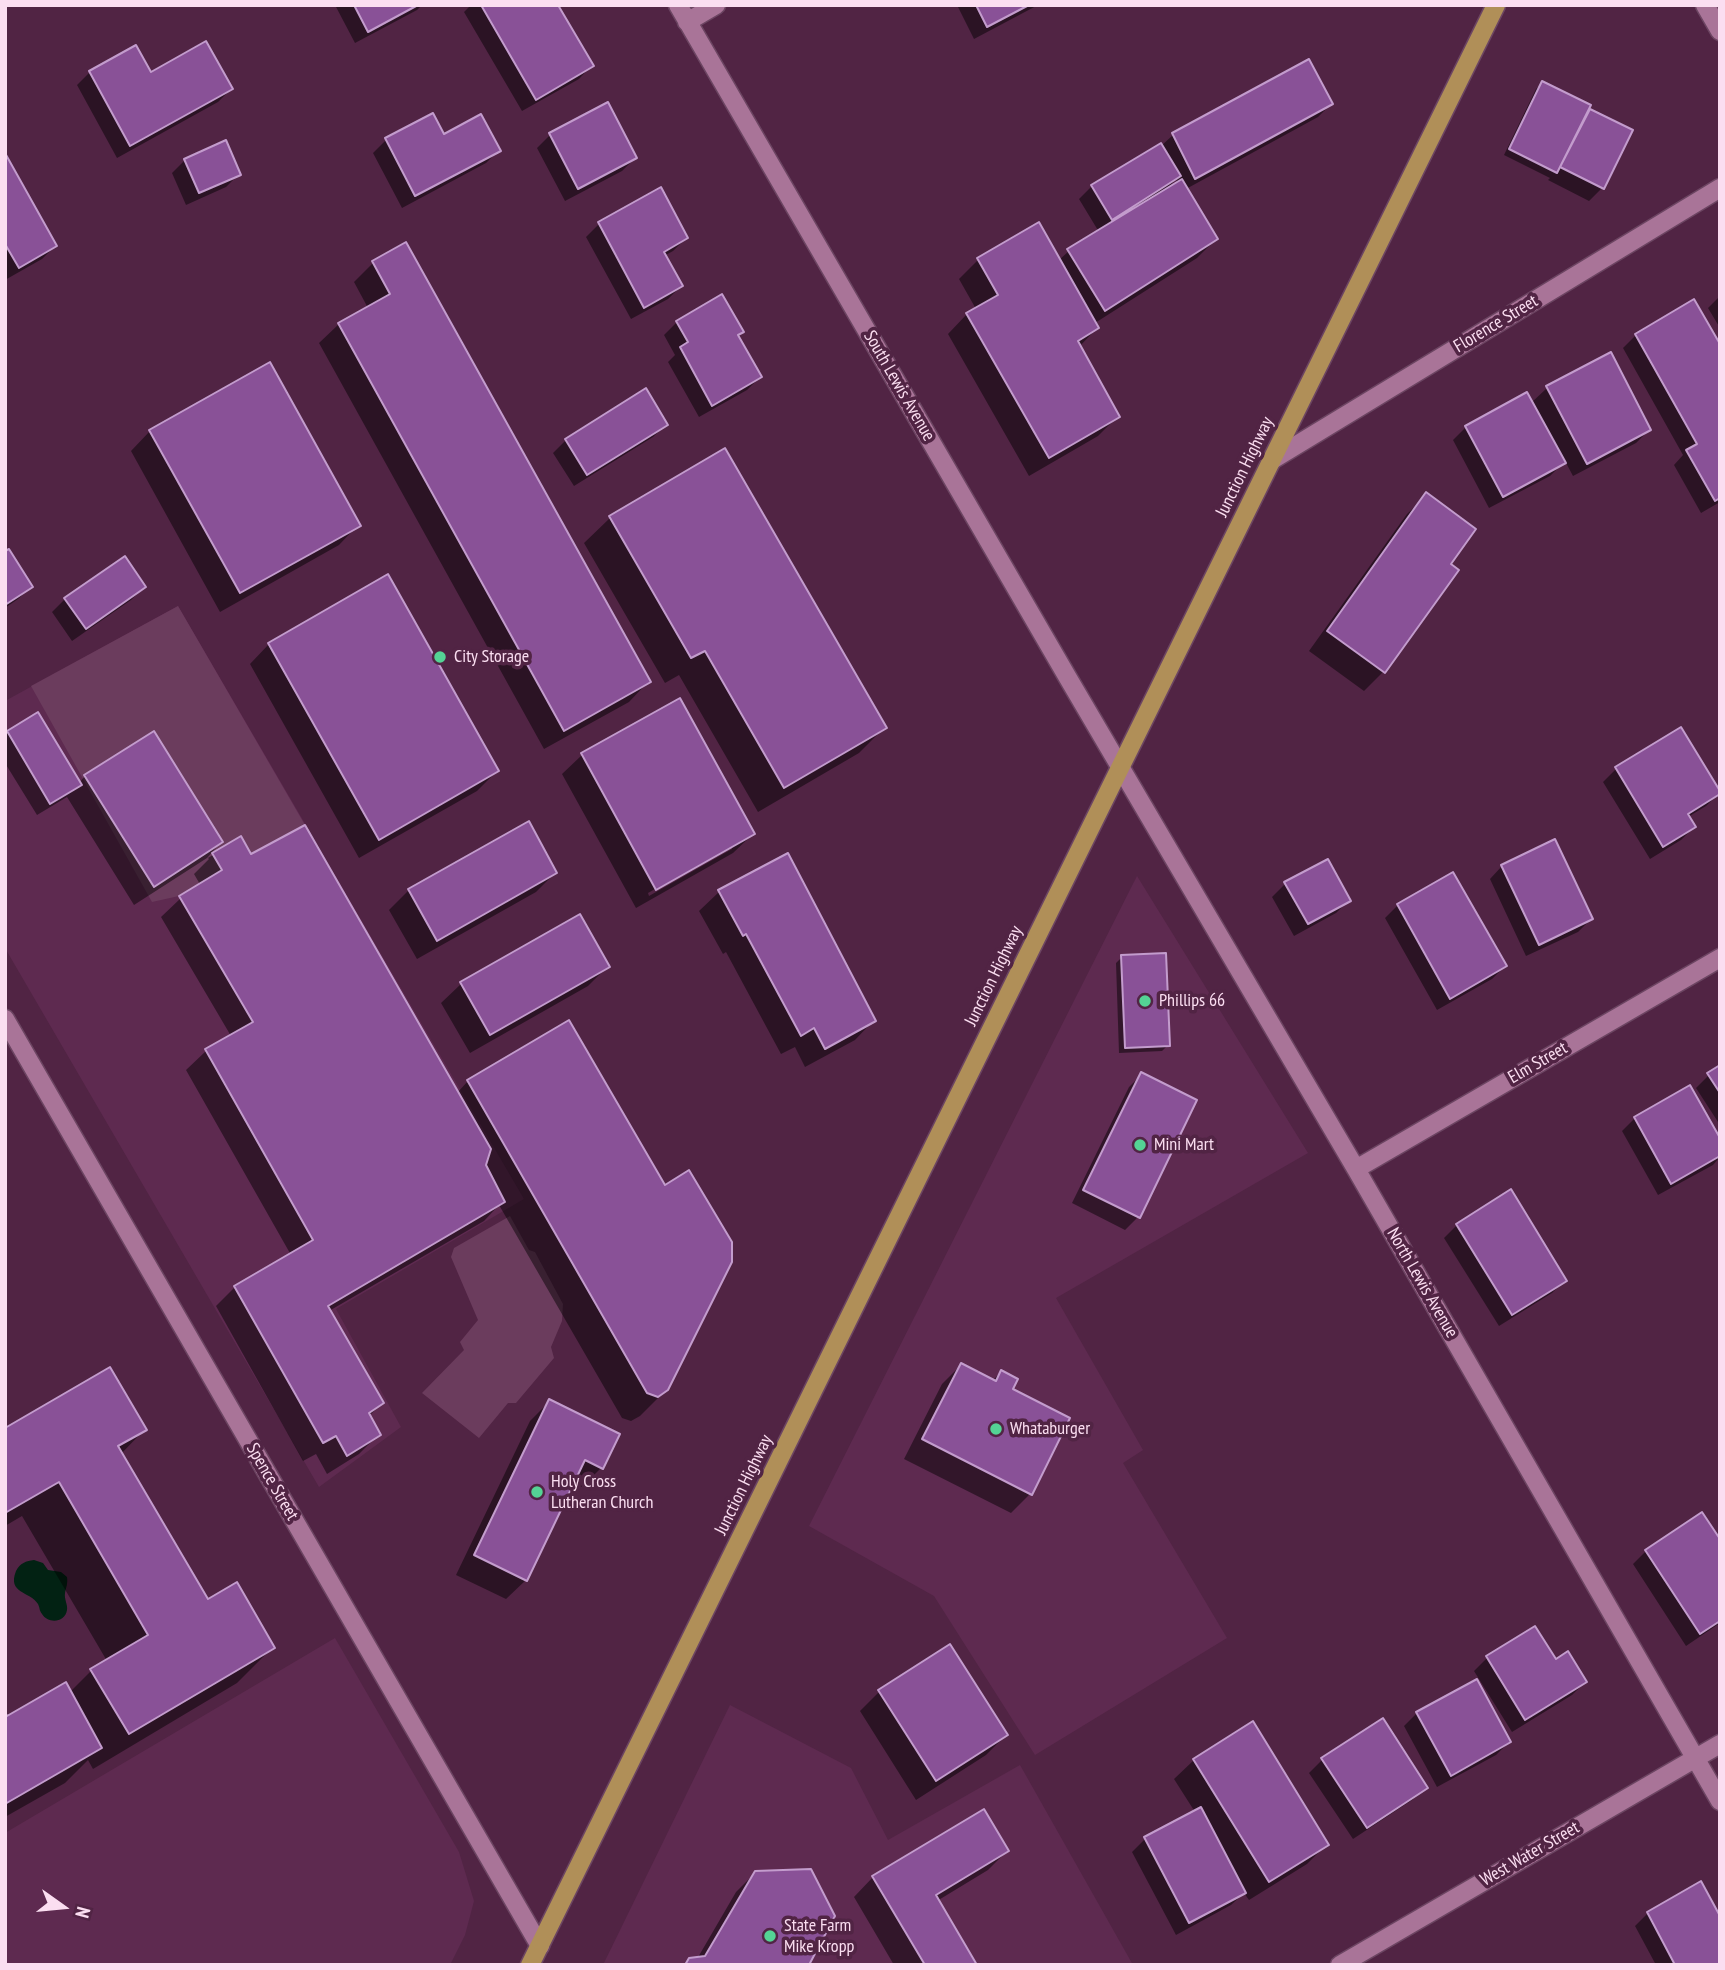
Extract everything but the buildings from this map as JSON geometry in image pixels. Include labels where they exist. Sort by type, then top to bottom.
[{"type":"main road","name":"Junction Highway","points":[[530,1965],[1496,5]]},
{"type":"street","name":"South Lewis Avenue","points":[[678,5],[1121,767]]},
{"type":"street","points":[[687,22],[716,5]]},
{"type":"street","points":[[1705,5],[1720,31]]},
{"type":"street","name":"Florence Street","points":[[1272,460],[1720,188]]},
{"type":"street","name":"North Lewis Avenue","points":[[1121,767],[1720,1801]]},
{"type":"street","name":"Elm Street","points":[[1356,1169],[1720,958]]},
{"type":"street","name":"Spence Street","points":[[5,1019],[540,1946]]},
{"type":"street","name":"West Water Street","points":[[1340,1965],[1720,1744]]},
{"type":"shaded area","points":[[178,606],[524,1199],[336,1309],[401,1427],[319,1487],[5,948],[5,701]]},
{"type":"shaded area","points":[[178,606],[305,825],[251,854],[240,836],[213,853],[222,870],[179,896],[152,902],[31,686]]},
{"type":"shaded area","points":[[1137,876],[1308,1153],[1056,1298],[1143,1450],[1123,1463],[1227,1638],[1035,1755],[934,1596],[809,1526]]},
{"type":"shaded area","points":[[510,1216],[529,1250],[535,1252],[563,1304],[562,1321],[551,1347],[554,1358],[516,1403],[508,1403],[479,1438],[422,1393],[464,1350],[460,1342],[478,1320],[451,1257],[454,1248]]},
{"type":"shaded area","points":[[34,1560],[43,1563],[48,1570],[61,1572],[67,1577],[67,1610],[60,1620],[52,1621],[45,1617],[38,1604],[15,1584],[14,1578],[19,1566]]},
{"type":"shaded area","points":[[335,1638],[459,1852],[474,1901],[465,1935],[450,1965],[5,1965],[5,1833]]},
{"type":"shaded area","points":[[730,1705],[851,1768],[888,1840],[1020,1765],[1133,1965],[603,1965]]},
{"type":"place","name":"City Storage","points":[[440,657]]},
{"type":"place","name":"Phillips 66","points":[[1145,1001]]},
{"type":"place","name":"Mini Mart","points":[[1140,1145]]},
{"type":"place","name":"Whataburger","points":[[996,1429]]},
{"type":"place","name":"Holy Cross Lutheran Church","points":[[537,1492]]},
{"type":"place","name":"State Farm Mike Kropp","points":[[770,1936]]}]
